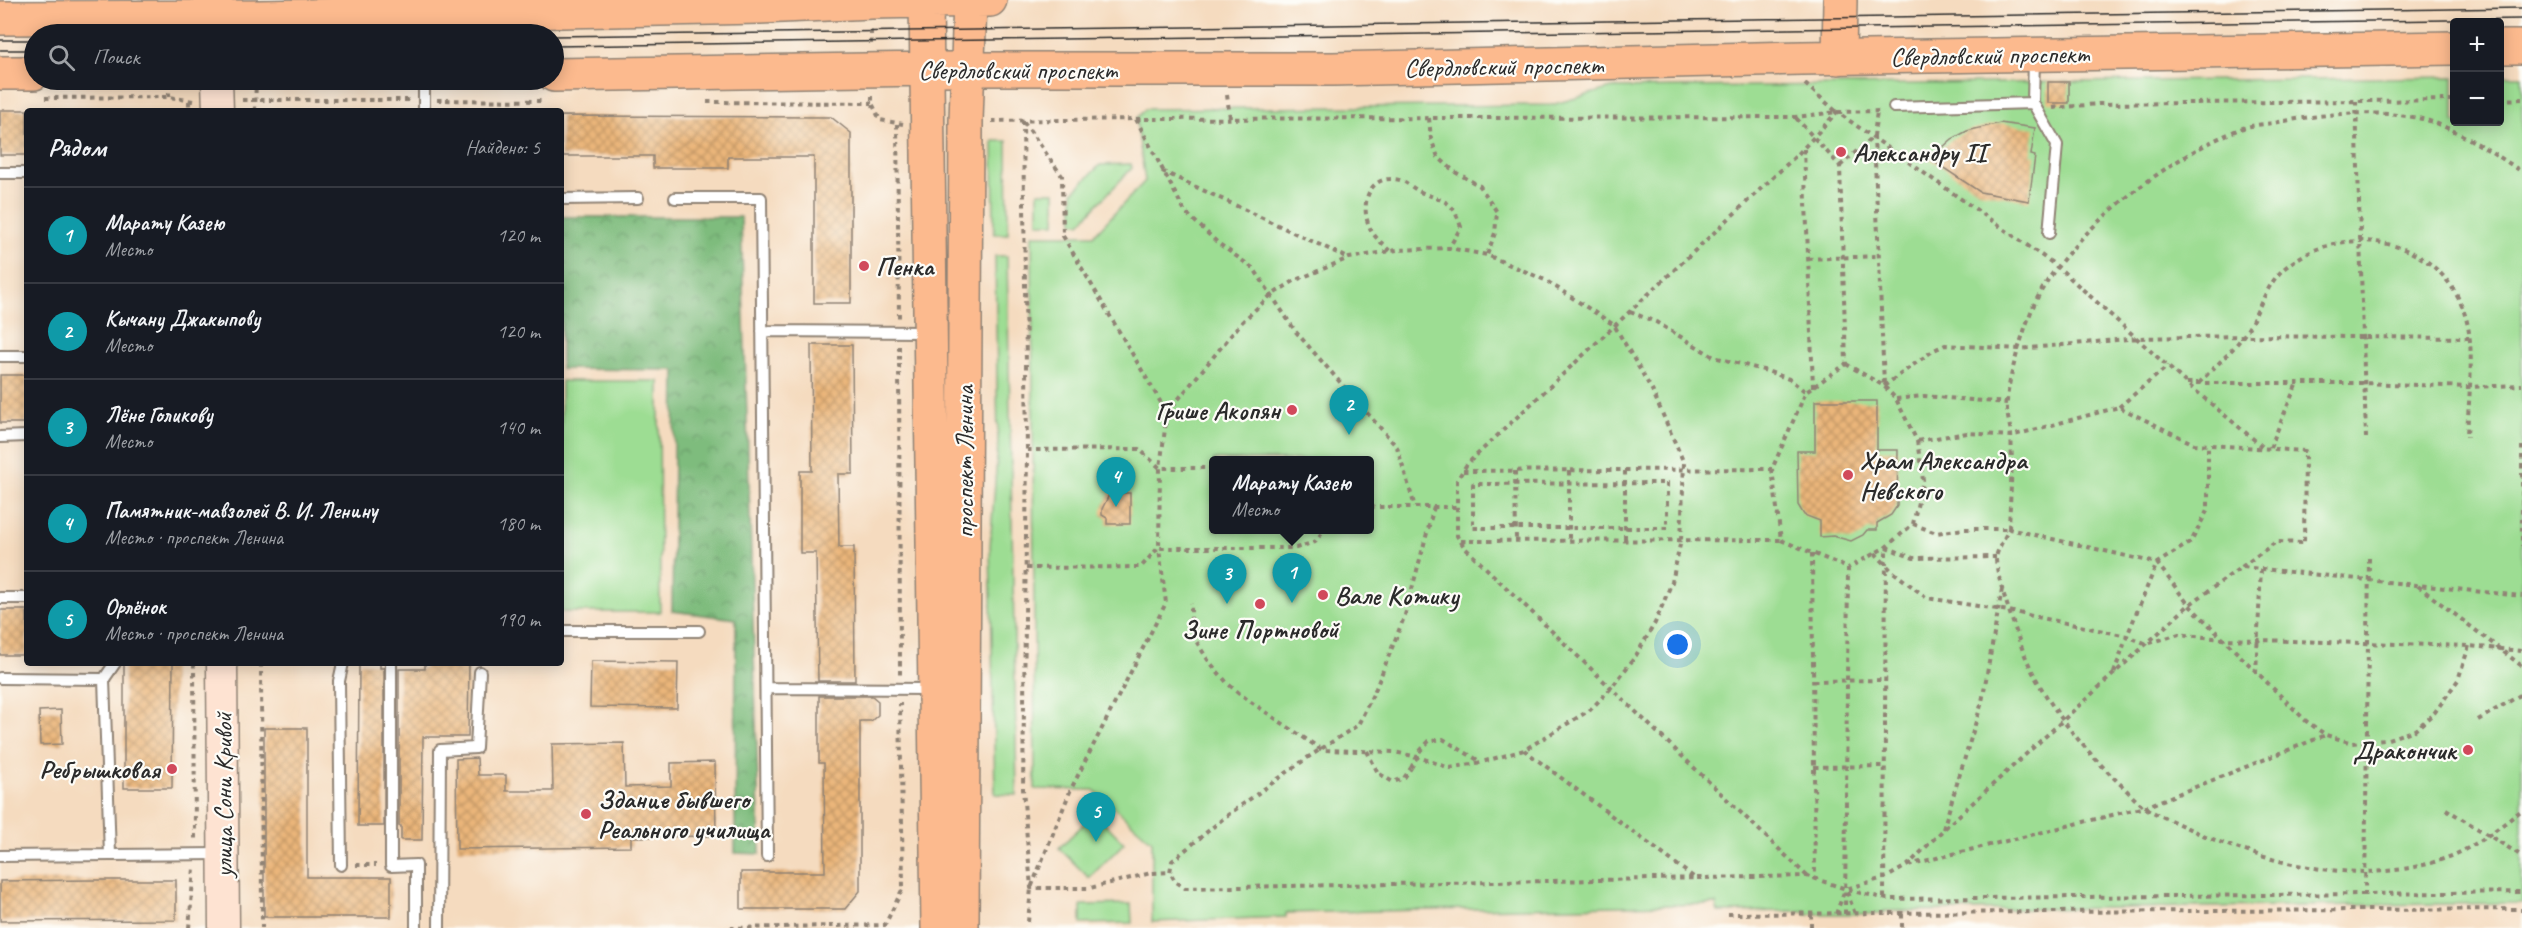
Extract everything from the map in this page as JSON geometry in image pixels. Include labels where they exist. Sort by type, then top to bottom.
[{"type":"main road","name":"проспект Ленина","points":[[962,928],[970,0]]},
{"type":"main road","points":[[0,18],[217,17],[990,0]]},
{"type":"main road","points":[[1839,58],[1840,0]]},
{"type":"main road","name":"проспект Ленина","points":[[926,1],[928,69],[913,123],[914,332],[934,689],[938,928]]},
{"type":"main road","points":[[2504,47],[2522,47]]},
{"type":"main road","name":"Свердловский проспект","points":[[564,87],[928,69],[1332,69],[2034,54],[2450,48]]},
{"type":"main road","points":[[0,73],[24,82]]},
{"type":"street","name":"улица Сони Кривой","points":[[222,666],[209,854],[224,928]]},
{"type":"lane","points":[[2034,54],[2036,106],[2057,145],[2049,233]]},
{"type":"lane","points":[[424,90],[424,106]]},
{"type":"lane","points":[[1891,109],[2036,106]]},
{"type":"lane","points":[[0,173],[24,173]]},
{"type":"lane","points":[[564,199],[638,198]]},
{"type":"lane","points":[[675,198],[761,198],[767,856]]},
{"type":"lane","points":[[762,331],[914,332]]},
{"type":"lane","points":[[0,356],[24,356]]},
{"type":"lane","points":[[0,437],[24,436]]},
{"type":"lane","points":[[0,598],[24,598]]},
{"type":"lane","points":[[564,631],[699,631]]},
{"type":"lane","points":[[110,855],[104,679],[113,666]]},
{"type":"lane","points":[[341,865],[339,681],[343,666]]},
{"type":"lane","points":[[391,666],[392,866],[416,865],[416,928]]},
{"type":"lane","points":[[439,928],[440,750],[476,748],[480,672]]},
{"type":"lane","points":[[0,678],[104,679]]},
{"type":"lane","points":[[766,688],[934,689]]},
{"type":"lane","points":[[0,856],[209,854]]},
{"type":"path","points":[[1802,81],[1837,112],[2058,267],[2186,383],[2263,448]]},
{"type":"path","points":[[83,90],[169,97],[424,106],[539,90]]},
{"type":"path","points":[[169,90],[169,97]]},
{"type":"path","points":[[255,108],[256,90]]},
{"type":"path","points":[[194,108],[210,98]]},
{"type":"path","points":[[2504,100],[2522,99]]},
{"type":"path","points":[[2036,106],[2450,100]]},
{"type":"path","points":[[2356,101],[2366,438]]},
{"type":"path","points":[[706,102],[872,103],[880,120],[913,123],[914,332],[900,689],[903,888],[885,925],[730,928]]},
{"type":"path","points":[[990,121],[1137,118],[1795,117],[1891,109]]},
{"type":"path","points":[[1877,111],[1874,136],[1884,386]]},
{"type":"path","points":[[1807,876],[1460,542],[1457,536],[1457,480],[1467,464],[1804,148],[1837,112]]},
{"type":"path","points":[[2522,172],[2454,132],[2420,118],[2386,114],[2302,117],[2244,128],[2191,153],[2120,202],[2087,232],[2058,267],[2033,306],[2019,349],[2007,403],[2011,436],[2009,529],[1996,557],[2009,611],[2021,646],[2040,688],[2063,721],[2107,771],[2145,807],[2200,834],[2281,863],[2366,873],[2409,867],[2454,855],[2489,835],[2522,810]]},
{"type":"path","points":[[1795,117],[1840,166],[1846,364]]},
{"type":"path","points":[[1137,118],[1185,212],[1218,243],[1254,269],[1270,296],[1323,364],[1397,447],[1415,507]]},
{"type":"path","points":[[1429,118],[1431,139],[1438,157],[1455,172],[1480,186],[1497,212],[1495,233],[1487,255]]},
{"type":"path","points":[[1023,121],[1062,176],[1063,236],[1167,413]]},
{"type":"path","points":[[1023,121],[1027,450],[1023,789],[1031,888],[1028,921]]},
{"type":"path","points":[[1840,166],[1874,136]]},
{"type":"path","points":[[1804,148],[1813,388]]},
{"type":"path","points":[[1162,170],[1349,258]]},
{"type":"path","points":[[1390,251],[1372,232],[1364,208],[1367,195],[1374,186],[1385,180],[1395,179],[1410,183],[1423,193],[1437,197],[1455,208],[1461,227],[1449,248]]},
{"type":"path","points":[[2199,383],[2243,336],[2259,304],[2285,268],[2318,248],[2361,240],[2386,243],[2411,251],[2434,265],[2457,291],[2470,338],[2467,437]]},
{"type":"path","points":[[1031,888],[1071,789],[1166,603],[1159,548],[1160,468],[1167,413],[1242,322],[1270,296],[1310,274],[1349,258],[1390,251],[1449,248],[1487,255],[1545,280],[1614,325],[1652,390],[1684,463],[1681,540],[1672,582],[1655,623],[1635,657],[1612,687],[1590,710],[1524,750],[1482,762],[1450,768],[1418,757],[1368,751],[1322,750],[1228,684],[1208,660],[1191,633],[1191,603]]},
{"type":"path","points":[[1808,259],[1878,256]]},
{"type":"path","points":[[1629,312],[1656,322],[1714,357],[1767,371],[1789,380],[1806,392]]},
{"type":"path","points":[[1884,386],[1934,350],[1945,345],[2019,349],[2138,338],[2243,336],[2470,338]]},
{"type":"path","points":[[1846,364],[1884,386],[1896,399],[1917,441],[1923,480],[1913,524],[1886,547],[1848,568]]},
{"type":"path","points":[[1781,540],[1772,469],[1806,392],[1846,364]]},
{"type":"path","points":[[1917,441],[1967,433],[2011,436],[2119,407],[2168,366]]},
{"type":"path","points":[[2186,383],[2363,383],[2469,387],[2522,385]]},
{"type":"path","points":[[2270,448],[2297,383]]},
{"type":"path","points":[[1896,399],[1924,396],[2007,403]]},
{"type":"path","points":[[1908,866],[1943,830],[2189,605],[2276,542],[2304,543],[2305,451],[2194,444],[2119,407]]},
{"type":"path","points":[[2113,676],[2157,563],[2191,542],[2208,509],[2208,444]]},
{"type":"path","points":[[2522,446],[2522,546]]},
{"type":"path","points":[[1027,450],[1139,449],[1160,468],[1209,468]]},
{"type":"path","points":[[1462,471],[1772,469]]},
{"type":"path","points":[[1515,471],[1516,541]]},
{"type":"path","points":[[1569,471],[1569,541]]},
{"type":"path","points":[[1625,471],[1625,541]]},
{"type":"path","points":[[1667,483],[1667,528],[1473,528],[1473,484],[1569,484],[1667,483]]},
{"type":"path","points":[[1374,507],[1457,507]]},
{"type":"path","points":[[1434,507],[1405,615],[1376,688],[1358,725],[1307,758],[1225,817],[1173,861],[1170,872],[1175,881],[1185,888],[1807,876],[1884,898],[2522,892]]},
{"type":"path","points":[[1913,524],[1936,532],[1964,529],[2009,529],[2157,563],[2189,605],[2221,639],[2306,721],[2326,735],[2352,743],[2385,740],[2415,730],[2435,712],[2458,680],[2469,646]]},
{"type":"path","points":[[1026,568],[1141,567],[1159,548],[1296,548],[1315,542],[1321,534]]},
{"type":"path","points":[[1460,542],[1781,540],[1848,568]]},
{"type":"path","points":[[1886,547],[1913,558],[1996,557]]},
{"type":"path","points":[[1884,898],[1886,547]]},
{"type":"path","points":[[1812,553],[1815,879]]},
{"type":"path","points":[[1875,553],[1927,598],[2009,611],[2127,636],[2147,644],[2179,634],[2221,639],[2469,646],[2522,651]]},
{"type":"path","points":[[2365,894],[2365,741],[2369,558]]},
{"type":"path","points":[[2242,567],[2522,596]]},
{"type":"path","points":[[1845,914],[1848,568]]},
{"type":"path","points":[[2256,673],[2261,569]]},
{"type":"path","points":[[2417,585],[2522,666]]},
{"type":"path","points":[[1943,830],[1982,702],[2003,586]]},
{"type":"path","points":[[189,928],[209,854],[194,666]]},
{"type":"path","points":[[261,666],[262,928]]},
{"type":"path","points":[[1814,681],[1885,680]]},
{"type":"path","points":[[2478,720],[2522,694]]},
{"type":"path","points":[[1846,889],[1884,877],[1908,866],[2145,807],[2326,735]]},
{"type":"path","points":[[1368,751],[1378,773],[1393,782],[1404,778],[1419,751],[1429,741],[1443,739],[1482,762]]},
{"type":"path","points":[[1524,750],[1697,879]]},
{"type":"path","points":[[1814,766],[1885,766]]},
{"type":"path","points":[[2446,809],[2522,856]]},
{"type":"path","points":[[341,865],[392,866]]},
{"type":"path","points":[[1031,888],[1090,888],[1151,873],[1170,872]]},
{"type":"path","points":[[1836,914],[1846,889]]},
{"type":"path","points":[[1846,889],[1854,914]]},
{"type":"path","points":[[1728,914],[2522,909]]},
{"type":"path","points":[[1811,914],[1812,928]]},
{"type":"path","points":[[1902,914],[1902,928]]},
{"type":"green space","points":[[2504,76],[2522,76],[2522,903],[1884,911],[1884,914],[1806,914],[1806,911],[1718,912],[1716,904],[1286,913],[1286,917],[1152,922],[1152,841],[1094,790],[1035,789],[1032,235],[1094,235],[1145,181],[1136,119],[1145,109],[1551,105],[1612,88],[2450,77],[2450,126],[2504,126]]},
{"type":"green space","points":[[993,141],[1007,141],[1008,234],[994,234]]},
{"type":"green space","points":[[1131,164],[1132,168],[1080,223],[1073,223],[1073,192],[1100,165]]},
{"type":"green space","points":[[1038,192],[1055,192],[1055,223],[1038,223]]},
{"type":"green space","points":[[564,217],[741,217],[760,854],[735,853],[736,619],[672,611],[675,370],[564,369]]},
{"type":"green space","points":[[995,256],[1007,256],[1017,795],[995,794],[990,546],[998,445]]},
{"type":"green space","points":[[564,381],[659,381],[660,612],[564,612]]},
{"type":"green space","points":[[1095,813],[1124,843],[1089,878],[1059,848]]},
{"type":"green space","points":[[1131,904],[1132,923],[1081,924],[1081,905]]},
{"type":"building","points":[[2048,82],[2069,82],[2069,103],[2048,103]]},
{"type":"building","points":[[0,110],[24,110],[24,155],[0,155]]},
{"type":"building","points":[[564,116],[831,117],[851,133],[851,303],[814,303],[814,157],[728,157],[728,168],[653,168],[653,156],[564,156]]},
{"type":"building","points":[[2000,123],[2035,128],[2031,155],[2035,156],[2029,201],[1980,192],[1930,159],[1952,139],[1967,131]]},
{"type":"building","points":[[811,345],[852,345],[853,474],[838,474],[839,547],[854,547],[855,681],[818,681],[816,553],[800,553],[800,471],[812,471]]},
{"type":"building","points":[[0,375],[24,375],[24,423],[0,423]]},
{"type":"building","name":"Храм Александра Невского","points":[[1815,401],[1877,401],[1877,450],[1898,450],[1897,506],[1891,515],[1877,523],[1877,530],[1867,530],[1863,535],[1851,541],[1833,536],[1820,537],[1820,521],[1804,515],[1798,505],[1797,451],[1815,451]]},
{"type":"building","points":[[1110,493],[1130,493],[1130,524],[1107,524],[1107,518],[1102,515],[1102,509]]},
{"type":"building","points":[[0,610],[24,610],[24,655],[0,655]]},
{"type":"building","points":[[591,661],[678,662],[677,708],[590,707]]},
{"type":"building","points":[[124,666],[173,666],[172,788],[124,788]]},
{"type":"building","points":[[359,666],[380,666],[384,668],[384,826],[358,826]]},
{"type":"building","points":[[425,666],[469,666],[468,737],[423,737],[422,840],[401,840],[401,826],[399,826],[399,669],[425,669]]},
{"type":"building","points":[[819,696],[872,696],[878,701],[878,715],[871,721],[860,721],[860,891],[845,909],[741,909],[741,872],[825,872],[824,763],[819,763]]},
{"type":"building","points":[[61,710],[62,744],[40,745],[39,711]]},
{"type":"building","points":[[264,728],[307,728],[307,877],[391,877],[391,917],[264,917]]},
{"type":"building","name":"Здание бывшего Реального училища","points":[[624,743],[625,787],[671,786],[671,763],[715,762],[716,836],[631,837],[631,847],[457,849],[456,759],[477,758],[478,775],[506,775],[506,791],[553,791],[552,744]]},
{"type":"building","points":[[176,880],[176,920],[0,921],[0,881]]},
{"type":"tram line","points":[[564,36],[2522,8]]},
{"type":"tram line","points":[[564,46],[2522,19]]},
{"type":"tram line","points":[[0,40],[24,40]]},
{"type":"tram line","points":[[0,50],[24,50]]},
{"type":"place","name":"Александру II","points":[[1841,152]]},
{"type":"place","name":"Пенка","points":[[864,266]]},
{"type":"place","name":"Грише Акопян","points":[[1292,410]]},
{"type":"place","name":"Кычану Джакыпову","points":[[1349,435]]},
{"type":"place","name":"Храм Александра Невского","points":[[1848,475]]},
{"type":"place","name":"Памятник-мавзолей В. И. Ленину","points":[[1116,507]]},
{"type":"place","name":"Вале Котику","points":[[1323,595]]},
{"type":"place","name":"Марату Казею","points":[[1292,603]]},
{"type":"place","name":"Лёне Голикову","points":[[1227,604]]},
{"type":"place","name":"Зине Портновой","points":[[1260,604]]},
{"type":"place","name":"Дракончик","points":[[2468,750]]},
{"type":"place","name":"Ребрышковая","points":[[172,769]]},
{"type":"place","name":"Здание бывшего Реального училища","points":[[586,814]]},
{"type":"place","name":"Орлёнок","points":[[1096,842]]}]
